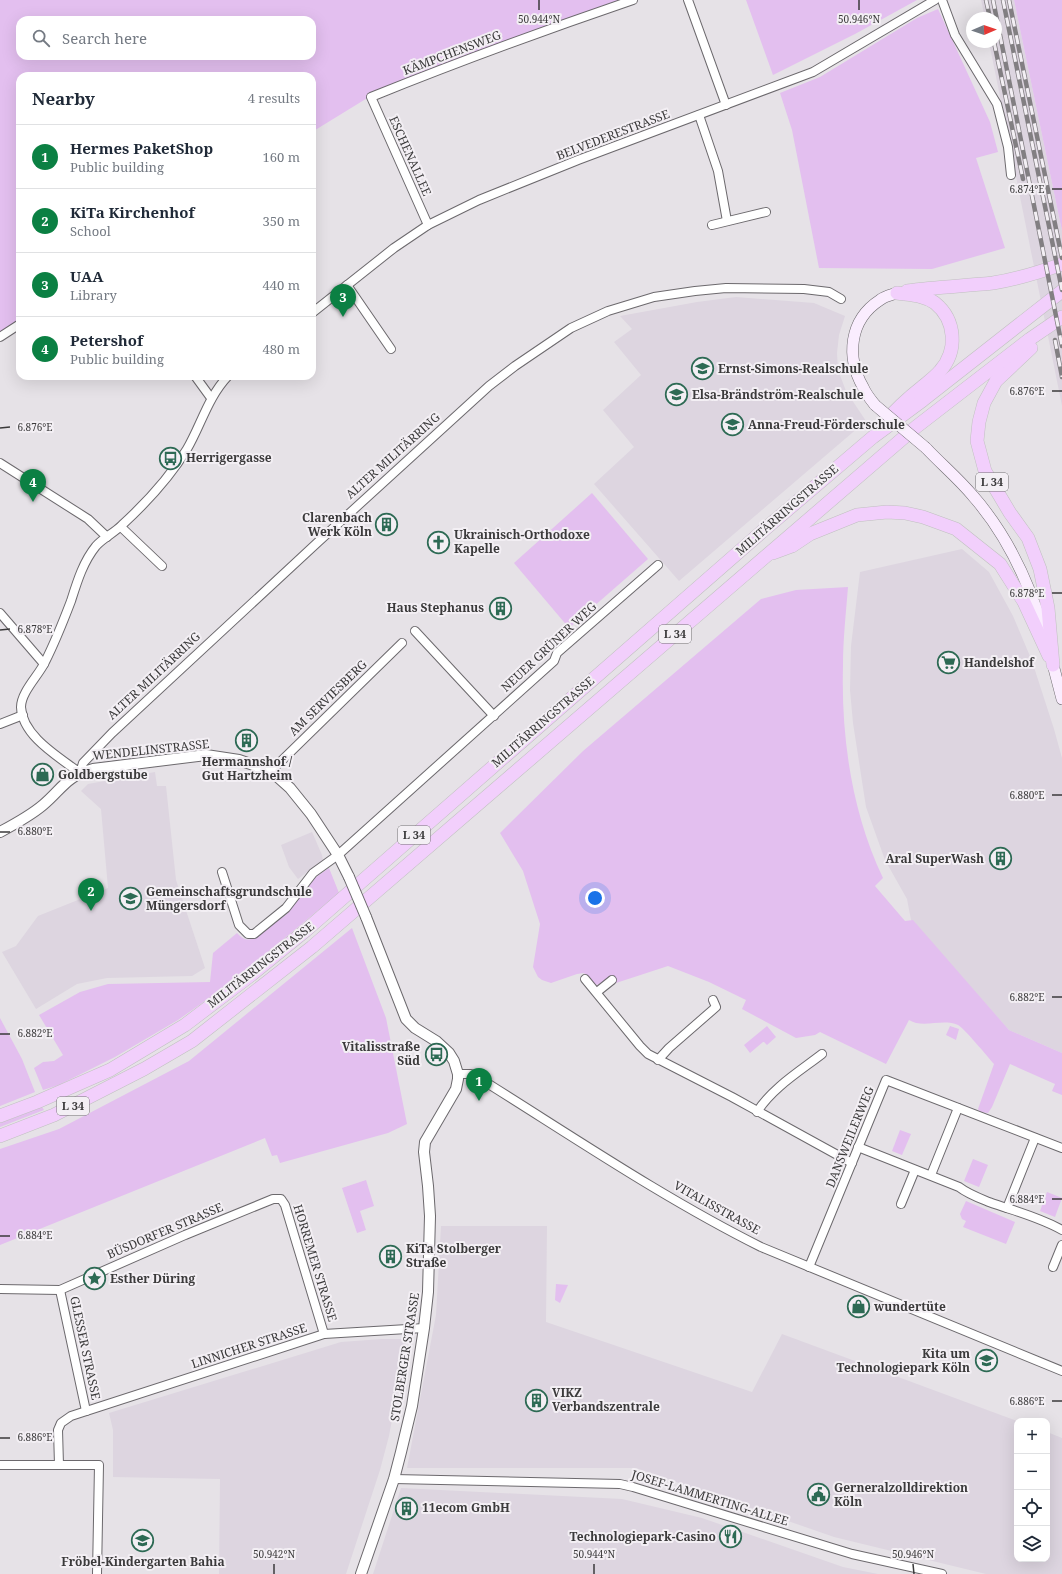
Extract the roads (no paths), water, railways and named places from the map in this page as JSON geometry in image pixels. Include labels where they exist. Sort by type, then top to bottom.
[{"type":"highway","name":"L 34","points":[[897,293],[934,287],[995,282],[1038,272],[1062,264]]},
{"type":"highway","name":"MILITÄRRINGSTRASSE","points":[[0,1116],[37,1102],[110,1070],[185,1024],[251,975],[311,926],[741,549],[873,437],[923,400],[1062,291]]},
{"type":"highway","name":"L 34","points":[[873,437],[897,407],[940,372],[946,363],[953,341],[951,326],[944,313],[934,303],[917,296],[897,293]]},
{"type":"highway","name":"MILITÄRRINGSTRASSE","points":[[0,1136],[54,1115],[144,1069],[192,1041],[312,947],[916,427],[1030,339],[1062,317]]},
{"type":"highway","name":"L 34","points":[[1053,665],[1048,608],[1040,570],[1028,538],[1010,513],[985,471],[977,441],[979,422],[984,403],[996,381],[1062,322]]},
{"type":"highway","name":"L 34","points":[[767,554],[792,546],[810,534],[857,516],[887,512],[905,513],[923,517],[956,529],[1000,564],[1024,602],[1053,665]]},
{"type":"main road","name":"L 34","points":[[897,293],[881,299],[869,308],[860,319],[853,336],[853,359],[858,377],[863,388],[875,405],[926,448],[973,496],[1001,532],[1021,569],[1037,608],[1062,699]]},
{"type":"street","name":"KÄMPCHENSWEG","points":[[371,97],[462,61],[633,0]]},
{"type":"street","points":[[688,0],[726,105]]},
{"type":"street","name":"BELVEDERESTRASSE","points":[[316,310],[428,225],[479,200],[578,160],[813,72],[935,0]]},
{"type":"street","points":[[942,0],[955,35],[997,104],[1008,147],[1011,175]]},
{"type":"street","name":"ESCHENALLEE","points":[[371,97],[428,225]]},
{"type":"street","points":[[699,115],[718,171],[727,221]]},
{"type":"street","points":[[712,225],[766,212]]},
{"type":"street","points":[[347,285],[391,349]]},
{"type":"street","name":"ALTER MILITÄRRING","points":[[0,832],[31,814],[68,780],[80,772],[83,763],[112,733],[474,400],[515,366],[571,328],[608,311],[654,297],[695,291],[726,288],[804,289],[829,292],[841,299]]},
{"type":"street","points":[[0,337],[16,327]]},
{"type":"street","points":[[198,380],[211,398]]},
{"type":"street","points":[[0,724],[23,715],[21,702],[44,664],[58,635],[84,564],[96,546],[121,526],[144,504],[187,449],[211,398],[224,380]]},
{"type":"street","points":[[0,463],[88,520],[107,537]]},
{"type":"street","points":[[121,526],[162,566]]},
{"type":"street","name":"NEUER GRÜNER WEG","points":[[338,855],[554,661],[557,653],[658,565]]},
{"type":"street","points":[[0,613],[44,664]]},
{"type":"street","points":[[415,631],[494,716]]},
{"type":"street","name":"AM SERVIESBERG","points":[[271,771],[402,643]]},
{"type":"street","name":"WENDELINSTRASSE","points":[[23,715],[25,723],[32,734],[80,772],[93,769],[206,755],[240,760],[271,771],[290,788],[311,814],[338,855],[366,917],[406,1019],[415,1028],[436,1041],[449,1053],[454,1061],[458,1074]]},
{"type":"street","points":[[222,872],[239,925],[248,934],[254,934],[286,908],[313,873],[338,855]]},
{"type":"street","points":[[585,979],[648,1054],[732,1097],[852,1163]]},
{"type":"street","points":[[597,992],[612,980]]},
{"type":"street","points":[[658,1060],[669,1048],[716,1007],[713,1000]]},
{"type":"street","points":[[757,1112],[764,1101],[822,1054]]},
{"type":"street","name":"VITALISSTRASSE","points":[[458,1074],[471,1074],[479,1078],[634,1176],[720,1227],[761,1247],[1062,1371]]},
{"type":"street","name":"STOLBERGER STRASSE","points":[[361,1574],[394,1478],[408,1424],[424,1328],[428,1292],[430,1222],[424,1152],[425,1142],[456,1089],[458,1074]]},
{"type":"street","name":"DANSWEILERWEG","points":[[809,1267],[886,1080],[1062,1148]]},
{"type":"street","points":[[931,1176],[958,1108]]},
{"type":"street","points":[[1007,1208],[1035,1138]]},
{"type":"street","points":[[858,1147],[959,1187],[976,1196],[1031,1216],[1062,1230]]},
{"type":"street","points":[[901,1204],[915,1170]]},
{"type":"street","name":"BÜSDORFER STRASSE","points":[[60,1290],[192,1232],[273,1200],[280,1199]]},
{"type":"street","name":"HORREMER STRASSE","points":[[280,1199],[285,1205],[324,1334]]},
{"type":"street","points":[[1054,1267],[1062,1245]]},
{"type":"street","points":[[0,1289],[60,1290]]},
{"type":"street","name":"GLESSER STRASSE","points":[[60,1290],[86,1411]]},
{"type":"street","name":"LINNICHER STRASSE","points":[[59,1465],[58,1430],[62,1423],[71,1416],[324,1334],[424,1328]]},
{"type":"street","points":[[0,1465],[99,1465],[97,1574]]},
{"type":"street","name":"JOSEF-LAMMERTING-ALLEE","points":[[394,1478],[620,1484],[852,1554],[942,1574]]},
{"type":"railway","points":[[986,0],[989,12]]},
{"type":"railway","points":[[993,0],[1062,346]]},
{"type":"railway","points":[[1003,0],[1062,290]]},
{"type":"railway","points":[[1009,0],[1062,258]]},
{"type":"railway","points":[[995,48],[1023,179]]},
{"type":"railway","points":[[1055,340],[1062,377]]},
{"type":"place","name":"UAA","points":[[343,317]]},
{"type":"place","name":"Ernst-Simons-Realschule","points":[[702,369]]},
{"type":"place","name":"Elsa-Brändström-Realschule","points":[[677,395]]},
{"type":"place","name":"Anna-Freud-Förderschule","points":[[732,425]]},
{"type":"place","name":"Herrigergasse","points":[[171,458]]},
{"type":"place","name":"Petershof","points":[[33,502]]},
{"type":"place","name":"Clarenbach Werk Köln","points":[[387,525]]},
{"type":"place","name":"Ukrainisch-Orthodoxe Kapelle","points":[[438,542]]},
{"type":"place","name":"Haus Stephanus","points":[[500,608]]},
{"type":"place","name":"Handelshof","points":[[948,663]]},
{"type":"place","name":"Hermannshof / Gut Hartzheim","points":[[247,741]]},
{"type":"place","name":"Goldbergstube","points":[[42,775]]},
{"type":"place","name":"Aral SuperWash","points":[[1000,859]]},
{"type":"place","name":"Gemeinschaftsgrundschule Müngersdorf","points":[[131,899]]},
{"type":"place","name":"KiTa Kirchenhof","points":[[91,911]]},
{"type":"place","name":"Vitalisstraße Süd","points":[[436,1054]]},
{"type":"place","name":"Hermes PaketShop","points":[[479,1101]]},
{"type":"place","name":"KiTa Stolberger Straße","points":[[390,1256]]},
{"type":"place","name":"Esther Düring","points":[[94,1279]]},
{"type":"place","name":"wundertüte","points":[[858,1307]]},
{"type":"place","name":"Kita um Technologiepark Köln","points":[[986,1361]]},
{"type":"place","name":"VIKZ Verbandszentrale","points":[[537,1400]]},
{"type":"place","name":"Gerneralzolldirektion Köln","points":[[819,1495]]},
{"type":"place","name":"11ecom GmbH","points":[[407,1508]]},
{"type":"place","name":"Technologiepark-Casino","points":[[731,1537]]},
{"type":"place","name":"Fröbel-Kindergarten Bahia","points":[[143,1541]]}]
